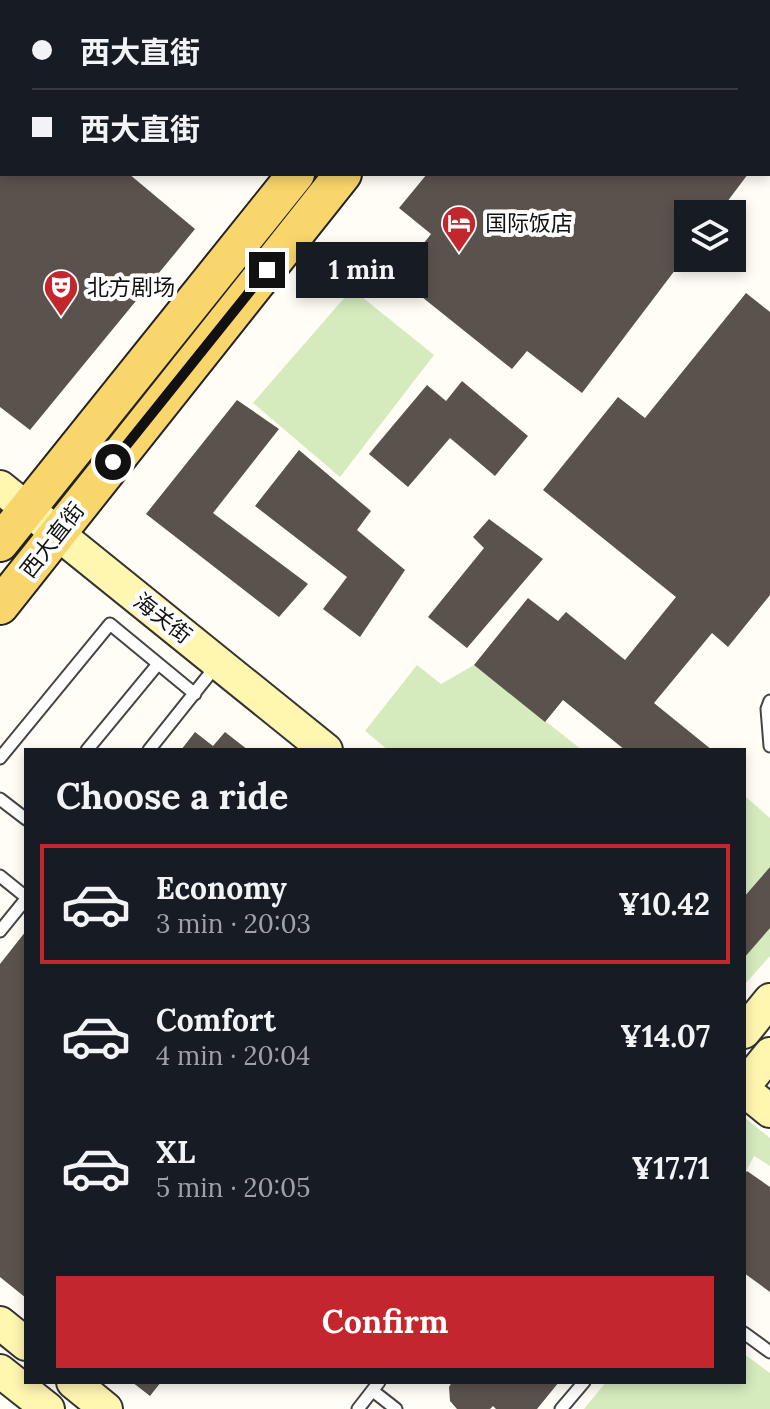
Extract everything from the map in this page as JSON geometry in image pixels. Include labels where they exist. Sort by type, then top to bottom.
[{"type":"main road","name":"西大直街","points":[[0,543],[14,498],[294,176]]},
{"type":"main road","name":"西大直街","points":[[0,606],[341,176]]},
{"type":"street","name":"海关街","points":[[14,498],[324,748]]},
{"type":"street","points":[[746,1030],[770,1000]]},
{"type":"street","points":[[746,1085],[770,1054]]},
{"type":"street","points":[[746,1090],[770,1111]]},
{"type":"street","points":[[0,1323],[24,1342]]},
{"type":"street","points":[[0,1371],[48,1409]]},
{"type":"street","points":[[75,1384],[106,1409]]},
{"type":"street","points":[[0,1397],[15,1409]]},
{"type":"lane","points":[[0,758],[110,624],[195,694]]},
{"type":"lane","points":[[151,748],[219,662]]},
{"type":"lane","points":[[89,748],[158,664]]},
{"type":"lane","points":[[770,701],[767,709],[770,746]]},
{"type":"lane","points":[[0,799],[24,817]]},
{"type":"lane","points":[[0,876],[24,896]]},
{"type":"lane","points":[[0,931],[24,901]]},
{"type":"lane","points":[[746,1334],[770,1352]]},
{"type":"lane","points":[[561,1409],[582,1384]]},
{"type":"lane","points":[[358,1409],[376,1386],[396,1409]]},
{"type":"green space","points":[[352,289],[434,355],[340,477],[253,403]]},
{"type":"green space","points":[[417,665],[441,684],[474,665],[579,748],[386,748],[365,731]]},
{"type":"green space","points":[[746,797],[770,818],[770,956],[746,983]]},
{"type":"green space","points":[[746,1119],[770,1138],[770,1166],[754,1156],[746,1171]]},
{"type":"green space","points":[[746,1355],[770,1373],[770,1409],[584,1409],[604,1384],[746,1384]]},
{"type":"building","name":"北方剧场","points":[[0,176],[131,176],[195,229],[30,430],[0,407]]},
{"type":"building","points":[[425,176],[746,176],[728,200],[674,200],[674,271],[582,393],[527,351],[512,369],[397,277],[431,234],[399,208]]},
{"type":"building","points":[[746,293],[770,312],[770,595],[728,647],[712,633],[654,703],[710,748],[623,748],[563,700],[545,722],[474,665],[528,598],[558,621],[566,612],[625,660],[676,597],[543,490],[618,397],[645,418]]},
{"type":"building","points":[[462,381],[528,436],[495,476],[450,438],[408,487],[369,454],[427,385],[446,401]]},
{"type":"building","points":[[237,400],[279,429],[213,513],[308,584],[279,617],[146,514]]},
{"type":"building","points":[[299,450],[371,511],[357,530],[405,570],[360,637],[323,609],[347,577],[255,506]]},
{"type":"building","points":[[489,519],[543,559],[467,648],[428,617],[484,548],[473,537]]},
{"type":"building","points":[[195,732],[213,746],[225,732],[245,748],[183,748]]},
{"type":"building","points":[[770,867],[770,928],[746,956],[746,895]]},
{"type":"building","points":[[24,934],[24,1296],[0,1277],[0,964]]},
{"type":"building","points":[[746,1172],[770,1187],[770,1292],[746,1274]]},
{"type":"building","points":[[135,1384],[159,1384],[150,1396]]},
{"type":"building","points":[[451,1384],[557,1384],[537,1409],[496,1409],[493,1406],[490,1409],[457,1409],[450,1401]]},
{"type":"place","name":"国际饭店","points":[[459,254]]},
{"type":"place","name":"北方剧场","points":[[61,318]]},
{"type":"route","points":[[113,462],[267,270]]}]
